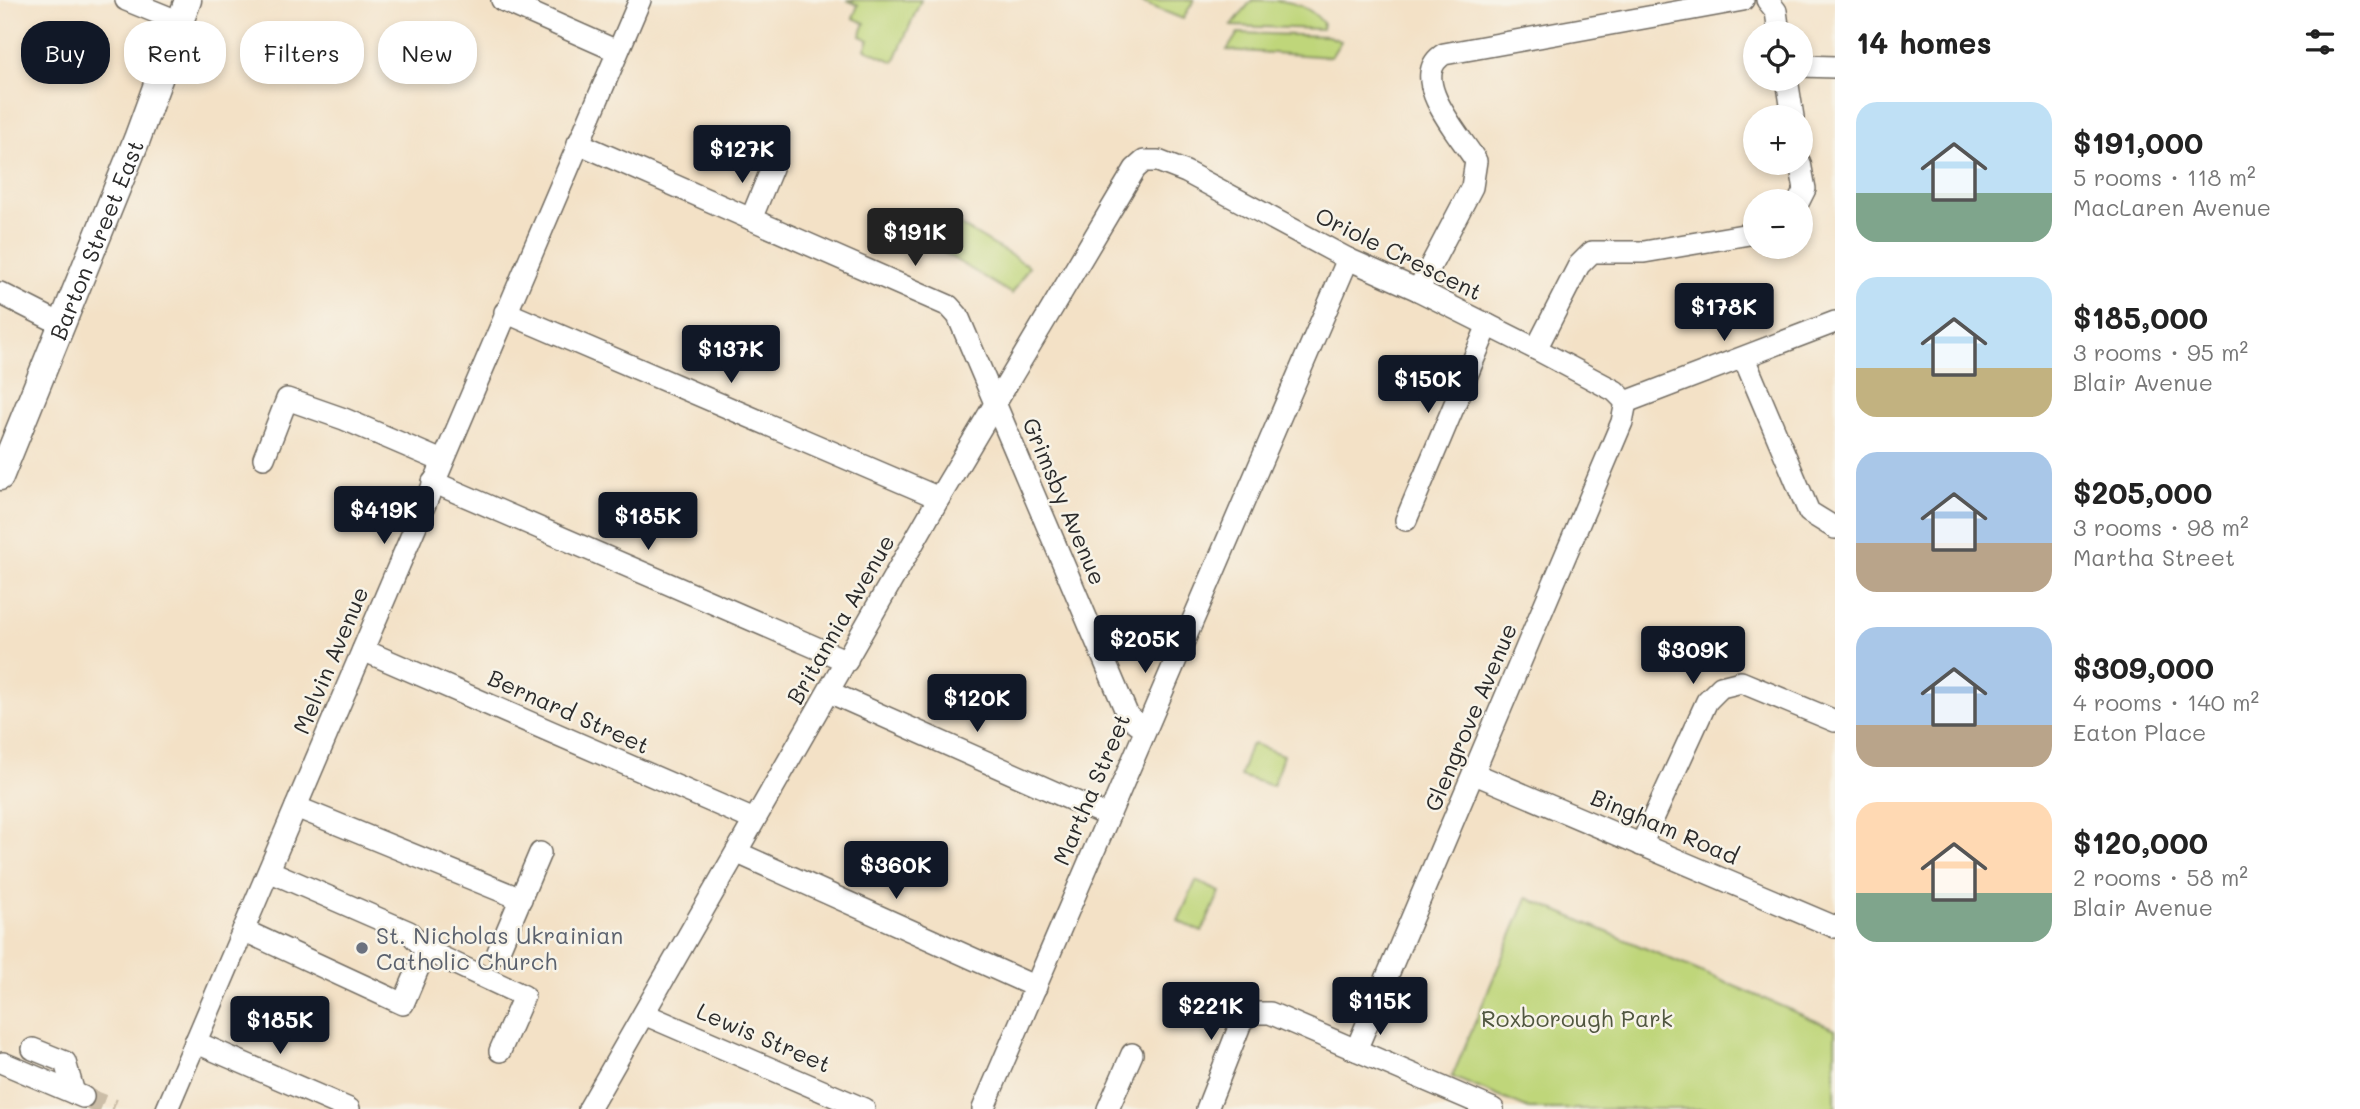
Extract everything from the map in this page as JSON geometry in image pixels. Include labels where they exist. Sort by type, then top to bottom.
[{"type":"main road","name":"Barton Street East","points":[[0,477],[137,139],[184,11]]},
{"type":"street","points":[[125,0],[184,11]]},
{"type":"street","points":[[502,0],[617,51]]},
{"type":"street","name":"Melvin Avenue","points":[[167,1109],[640,0]]},
{"type":"street","points":[[1418,290],[1472,187],[1476,174],[1476,161],[1431,91],[1429,73],[1435,59],[1444,54],[1743,0]]},
{"type":"street","points":[[1767,0],[1776,11],[1777,21]]},
{"type":"street","points":[[1813,66],[1835,67]]},
{"type":"street","name":"Grimsby Avenue","points":[[578,144],[949,306],[958,316],[1128,716],[1145,729]]},
{"type":"street","name":"Oriole Crescent","points":[[1144,161],[1158,162],[1186,172],[1348,259],[1418,290],[1535,349],[1615,391],[1626,402]]},
{"type":"street","name":"Britannia Avenue","points":[[589,1109],[939,498],[1135,169],[1144,161]]},
{"type":"street","points":[[751,219],[772,168]]},
{"type":"street","points":[[1535,349],[1580,265],[1592,253],[1644,252],[1743,235]]},
{"type":"street","name":"Martha Street","points":[[983,1109],[1348,259]]},
{"type":"street","points":[[0,293],[63,325]]},
{"type":"street","points":[[505,312],[939,498]]},
{"type":"street","points":[[1626,402],[1835,322]]},
{"type":"street","points":[[1406,520],[1488,326]]},
{"type":"street","points":[[1744,358],[1809,512],[1835,528]]},
{"type":"street","points":[[264,458],[287,399],[344,419],[442,461]]},
{"type":"street","name":"Glengrove Avenue","points":[[1356,1050],[1622,422],[1626,402]]},
{"type":"street","points":[[433,482],[847,661]]},
{"type":"street","name":"Bernard Street","points":[[363,650],[754,820]]},
{"type":"street","points":[[1641,845],[1707,701],[1721,687],[1741,682],[1835,722]]},
{"type":"street","points":[[829,692],[1108,816]]},
{"type":"street","name":"Bingham Road","points":[[1475,774],[1835,927]]},
{"type":"street","points":[[296,807],[520,899]]},
{"type":"street","points":[[498,952],[540,853]]},
{"type":"street","points":[[738,853],[1036,987]]},
{"type":"street","points":[[268,871],[410,932],[426,950],[524,996],[499,1051]]},
{"type":"street","points":[[243,930],[403,1004],[426,950]]},
{"type":"street","points":[[1207,1109],[1242,1020],[1255,1013],[1270,1013],[1493,1109]]},
{"type":"street","name":"Lewis Street","points":[[644,1014],[864,1109]]},
{"type":"street","points":[[195,1042],[349,1109]]},
{"type":"street","points":[[3,1063],[79,1095],[65,1062],[33,1049]]},
{"type":"street","points":[[1108,1109],[1132,1054]]},
{"type":"green space","points":[[847,0],[921,0],[894,62],[865,49],[869,40],[860,36],[865,23],[853,18],[858,5]]},
{"type":"green space","points":[[1136,0],[1194,0],[1183,19]]},
{"type":"green space","points":[[1252,0],[1282,1],[1300,6],[1316,15],[1323,23],[1322,29],[1231,26]]},
{"type":"green space","points":[[1238,33],[1328,36],[1341,41],[1331,57],[1227,50]]},
{"type":"green space","points":[[952,220],[1029,266],[1012,294],[936,248]]},
{"type":"green space","points":[[1254,744],[1283,755],[1273,786],[1240,776],[1250,746]]},
{"type":"green space","points":[[1196,881],[1220,892],[1202,932],[1178,921]]},
{"type":"green space","name":"Roxborough Park","points":[[1527,898],[1835,1029],[1835,1109],[1529,1109],[1452,1077]]},
{"type":"tunnel","points":[[83,1097],[114,1109]]},
{"type":"place","name":"St. Nicholas Ukrainian Catholic Church","points":[[362,948]]}]
